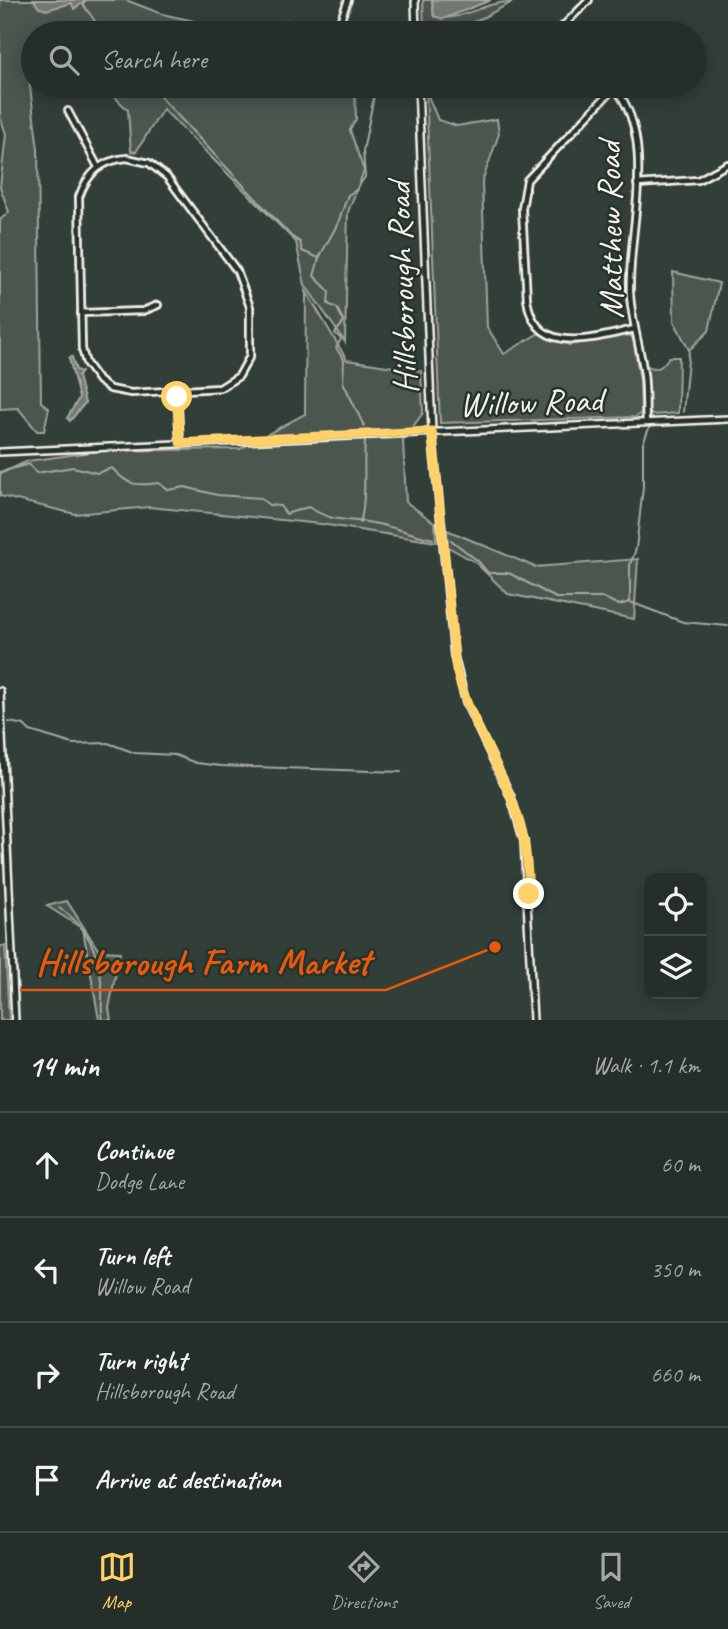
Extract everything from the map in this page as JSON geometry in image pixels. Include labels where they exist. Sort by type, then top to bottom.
[{"type":"street","points":[[339,21],[348,0]]},
{"type":"street","points":[[415,0],[416,21]]},
{"type":"street","points":[[569,21],[589,0]]},
{"type":"street","name":"Hillsborough Road","points":[[418,98],[432,431],[456,669],[470,710],[514,805],[524,841],[533,1020]]},
{"type":"street","points":[[603,98],[532,172],[523,189],[527,299],[530,313],[539,326],[563,341],[578,341],[635,329]]},
{"type":"street","name":"Matthew Road","points":[[620,98],[633,119],[638,184],[630,274],[635,329],[644,373],[646,422]]},
{"type":"street","points":[[68,111],[99,167]]},
{"type":"street","points":[[133,159],[162,172],[237,271],[246,289],[250,307],[251,349],[244,370],[233,381],[220,388],[124,393],[99,381],[83,357],[77,205],[82,187],[99,167],[115,160],[133,159]]},
{"type":"street","points":[[638,184],[698,180],[728,164]]},
{"type":"street","points":[[81,313],[144,311],[158,305]]},
{"type":"street","points":[[177,392],[180,443]]},
{"type":"street","name":"Willow Road","points":[[0,452],[728,419]]},
{"type":"street","points":[[0,691],[15,1020]]},
{"type":"shaded area","points":[[0,0],[126,0],[162,14],[194,21],[21,21],[21,98],[31,98],[38,149],[41,402],[49,408],[44,431],[37,431],[18,408],[0,409],[0,220],[9,212],[0,187],[6,134],[0,116]]},
{"type":"shaded area","points":[[34,0],[87,0],[74,9],[72,3],[46,10],[38,7]]},
{"type":"shaded area","points":[[423,0],[432,0],[434,16],[444,18],[463,15],[492,4],[512,2],[476,21],[424,21]]},
{"type":"shaded area","points":[[432,0],[491,0],[443,19],[434,16]]},
{"type":"shaded area","points":[[116,98],[355,98],[356,119],[350,130],[364,171],[348,212],[345,342],[305,285],[296,242],[163,109],[136,152],[131,151],[128,110]]},
{"type":"shaded area","points":[[426,98],[429,98],[438,120],[457,126],[497,119],[499,134],[482,182],[487,327],[504,354],[539,333],[569,345],[629,335],[633,338],[640,380],[641,413],[636,417],[440,423]]},
{"type":"shaded area","points":[[673,272],[719,283],[709,331],[689,350],[674,321]]},
{"type":"shaded area","points":[[306,291],[347,360],[421,371],[423,413],[403,440],[406,502],[435,523],[436,542],[321,524],[149,507],[75,514],[0,496],[0,474],[28,461],[99,451],[240,449],[305,414]]},
{"type":"shaded area","points":[[72,357],[76,370],[81,372],[78,376],[85,403],[70,421],[67,418],[79,398],[69,358]]},
{"type":"shaded area","points":[[669,357],[679,357],[678,413],[652,415],[649,412],[647,366],[660,367]]},
{"type":"shaded area","points":[[447,530],[535,567],[638,559],[634,619],[508,594],[475,562],[448,547]]},
{"type":"shaded area","points":[[67,901],[99,951],[120,952],[109,1008],[111,1020],[99,1020],[83,929],[47,906]]},
{"type":"shaded area","points":[[0,946],[5,946],[9,1020],[0,1020]]},
{"type":"waterway","points":[[82,3],[95,21]]},
{"type":"waterway","points":[[161,98],[291,236],[300,242],[302,251],[319,258],[314,276],[329,291],[328,304],[337,308],[344,322],[335,333],[341,339],[336,348],[344,360],[343,382],[364,426]]},
{"type":"waterway","points":[[319,258],[338,223],[348,195],[356,190],[365,177],[363,151],[374,98]]},
{"type":"waterway","points":[[683,412],[689,350]]},
{"type":"waterway","points":[[630,601],[630,565],[636,549],[643,487],[643,443],[650,426]]},
{"type":"waterway","points":[[360,523],[364,494],[365,441]]},
{"type":"waterway","points":[[0,472],[29,464],[36,473],[73,467],[97,473],[112,468],[133,483],[159,483],[168,490],[185,487],[217,495],[260,498],[269,505],[280,506],[286,514],[308,507],[327,516],[378,524],[433,539]]},
{"type":"waterway","points":[[451,540],[478,561],[488,573],[509,573],[556,598],[604,598],[619,605],[630,602],[683,622],[728,626]]},
{"type":"waterway","points":[[9,722],[73,744],[108,743],[135,753],[175,755],[196,763],[401,772]]},
{"type":"waterway","points":[[59,908],[78,923],[95,952],[102,987],[103,1020]]},
{"type":"place","name":"Hillsborough Farm Market","points":[[495,947]]},
{"type":"route","points":[[177,397],[180,443],[432,431],[456,669],[466,703],[517,813],[527,855],[529,894]]}]
